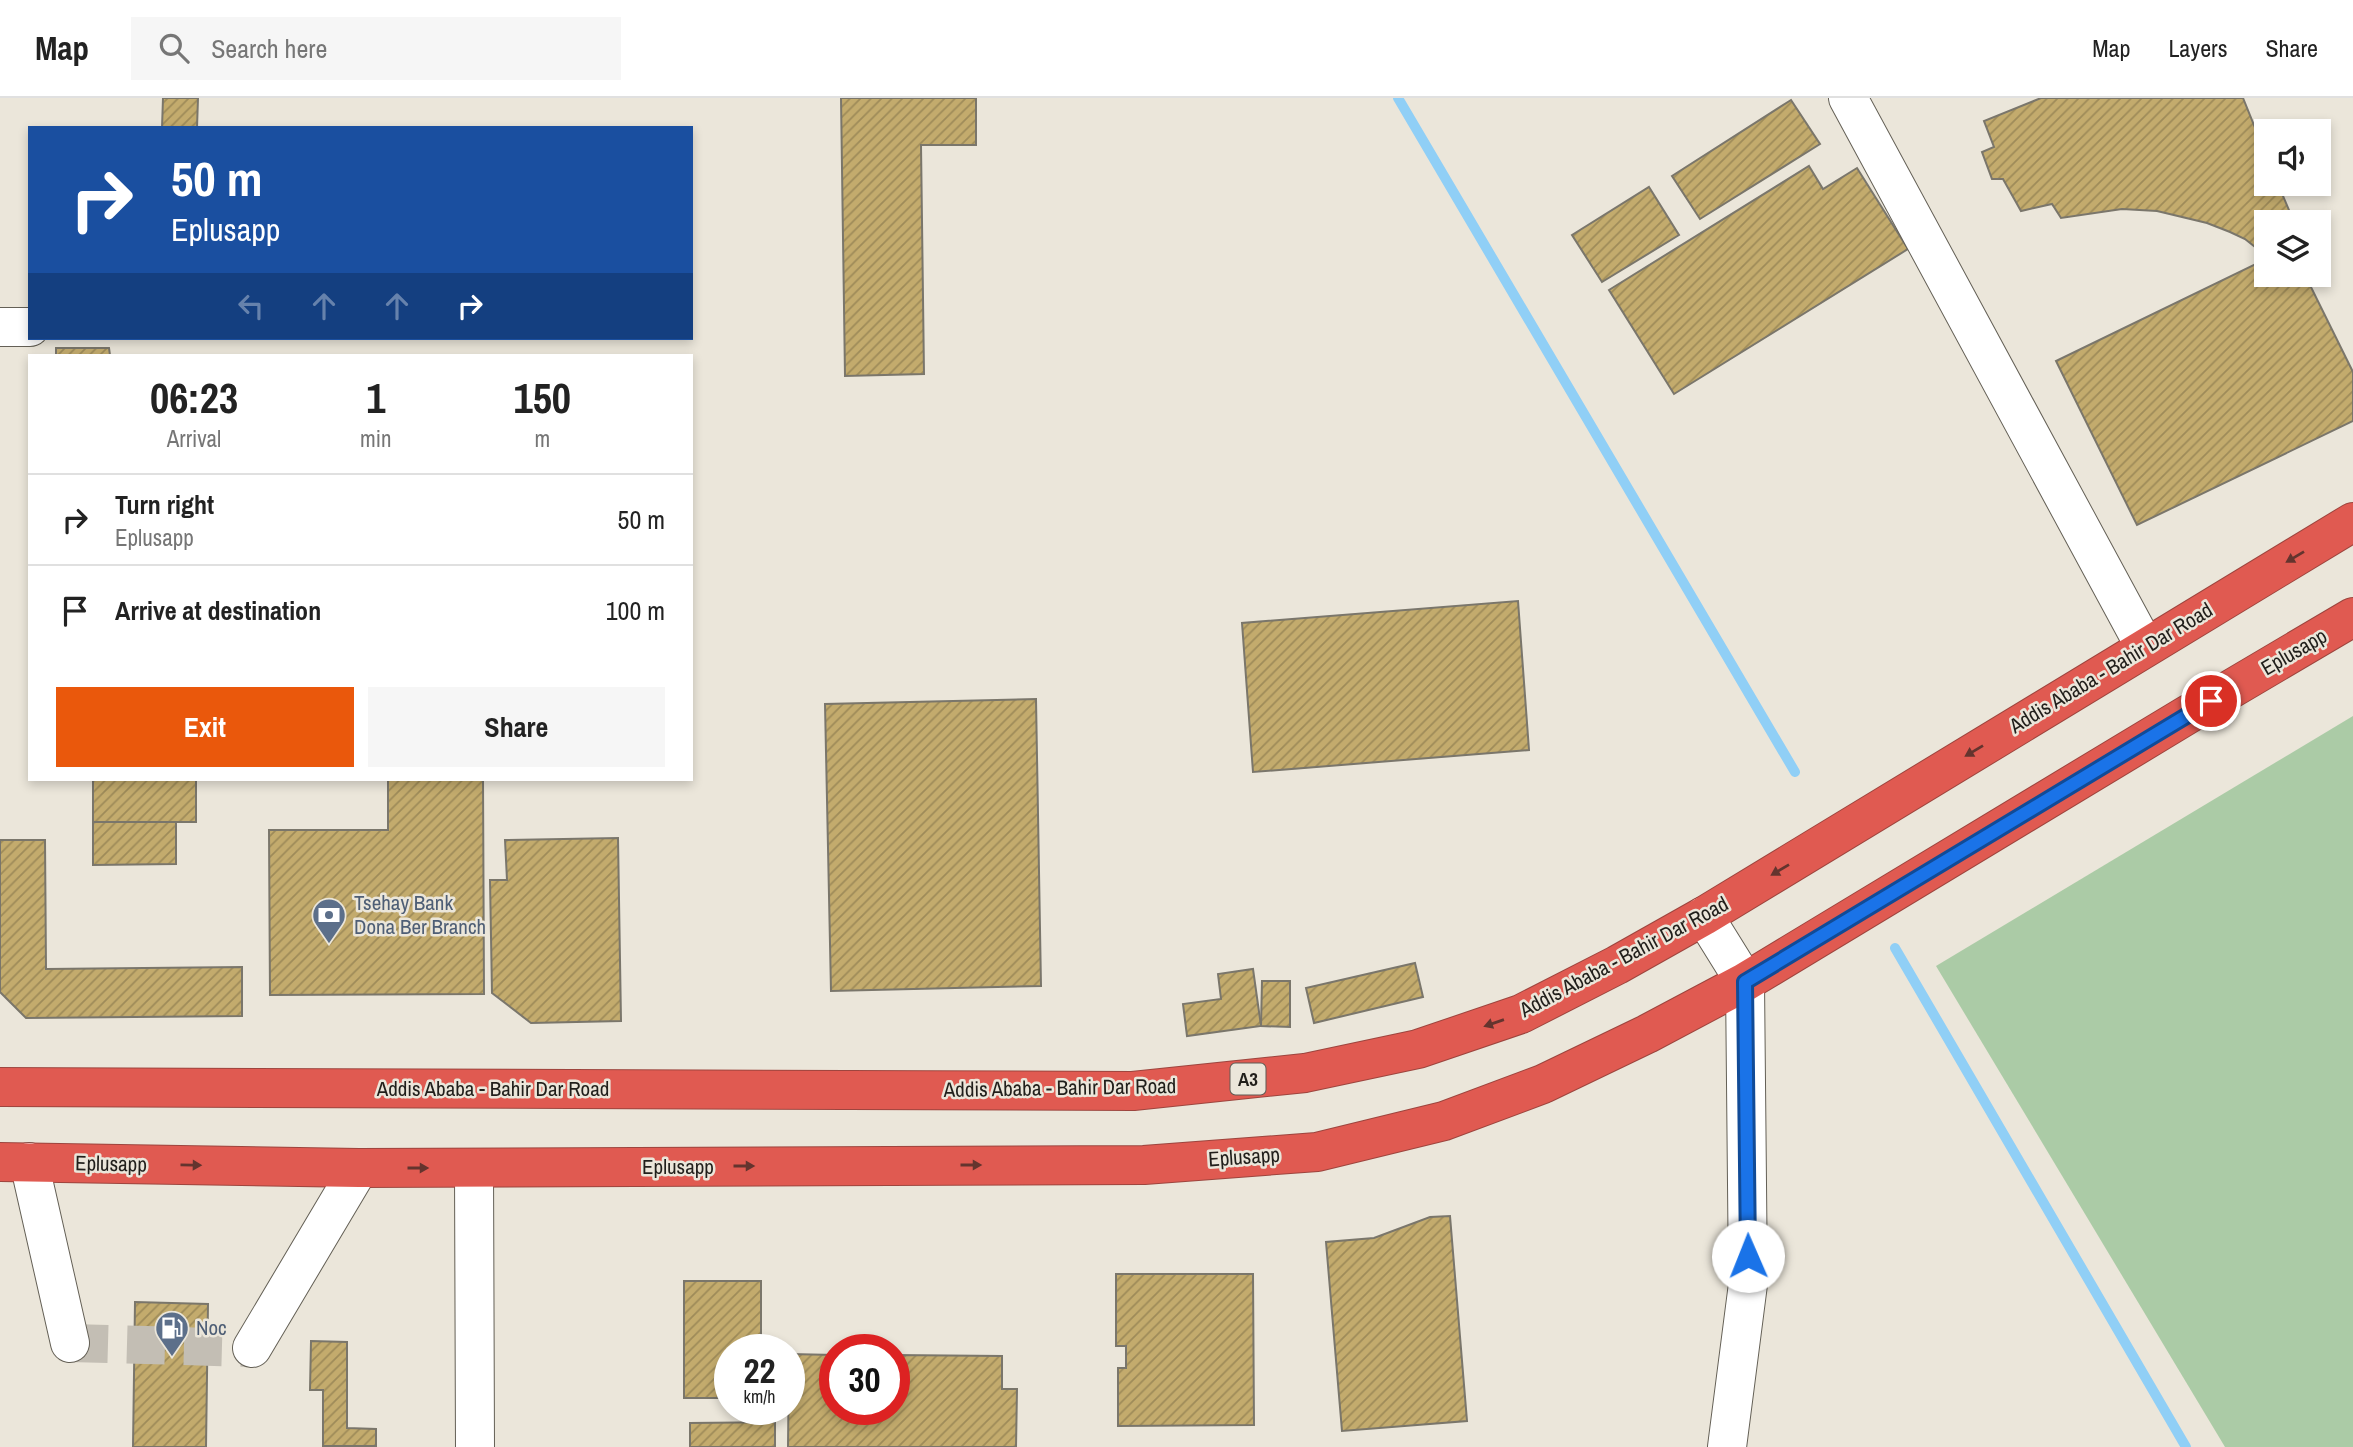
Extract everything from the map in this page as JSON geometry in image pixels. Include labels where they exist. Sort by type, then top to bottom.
[{"type":"highway","name":"Addis Ababa - Bahir Dar Road","points":[[0,1087],[1133,1091],[1305,1073],[1418,1049],[1521,1014],[1618,965],[1704,916],[2353,522]]},
{"type":"highway","name":"Eplusapp","points":[[15,1162],[359,1168],[1144,1165],[1317,1152],[1444,1121],[1543,1084],[1647,1034],[1745,982],[2353,617]]},
{"type":"street","points":[[1848,98],[2144,647]]},
{"type":"street","points":[[0,327],[28,327]]},
{"type":"street","points":[[1704,916],[1745,982],[1748,1284],[1727,1447]]},
{"type":"street","points":[[15,1162],[70,1343]]},
{"type":"street","points":[[252,1348],[359,1168]]},
{"type":"street","points":[[474,1168],[475,1447]]},
{"type":"green space","points":[[2353,716],[2353,1447],[2225,1447],[1936,966]]},
{"type":"building","points":[[163,98],[198,98],[197,126],[162,126]]},
{"type":"building","points":[[841,98],[976,98],[976,145],[921,145],[924,374],[845,376]]},
{"type":"building","points":[[2041,98],[2243,98],[2254,125],[2254,196],[2283,196],[2289,210],[2254,210],[2254,246],[2245,239],[2207,223],[2157,211],[2122,209],[2061,218],[2052,204],[2021,211],[2003,179],[1992,179],[1982,152],[1994,147],[1984,121]]},
{"type":"building","points":[[1791,100],[1820,144],[1700,219],[1672,176]]},
{"type":"building","points":[[1809,166],[1823,189],[1857,168],[1908,249],[1674,394],[1609,290]]},
{"type":"building","points":[[1649,187],[1679,235],[1602,282],[1572,235]]},
{"type":"building","points":[[2254,265],[2254,287],[2311,287],[2353,372],[2353,421],[2137,525],[2056,361]]},
{"type":"building","points":[[56,348],[109,348],[110,354],[56,354]]},
{"type":"building","points":[[1518,601],[1529,750],[1253,772],[1242,623]]},
{"type":"building","points":[[1036,699],[1041,986],[831,991],[825,704]]},
{"type":"building","points":[[93,781],[196,781],[196,822],[93,822]]},
{"type":"building","points":[[388,781],[483,781],[484,994],[270,995],[269,830],[388,830]]},
{"type":"building","points":[[93,822],[176,822],[176,864],[93,865]]},
{"type":"building","points":[[618,838],[621,1021],[531,1023],[492,993],[490,880],[507,880],[505,840]]},
{"type":"building","points":[[0,840],[45,840],[46,969],[242,967],[242,1016],[26,1018],[0,992]]},
{"type":"building","points":[[1415,963],[1423,997],[1314,1023],[1306,988]]},
{"type":"building","points":[[1253,969],[1261,1026],[1187,1036],[1183,1004],[1221,999],[1218,974]]},
{"type":"building","points":[[1262,981],[1290,981],[1290,1027],[1261,1026]]},
{"type":"building","points":[[1450,1216],[1467,1421],[1342,1431],[1326,1242],[1374,1238],[1430,1217]]},
{"type":"building","points":[[1116,1274],[1253,1274],[1254,1425],[1118,1426],[1118,1368],[1126,1368],[1126,1346],[1116,1346]]},
{"type":"building","points":[[684,1281],[761,1281],[761,1334],[714,1334],[714,1398],[684,1398]]},
{"type":"building","points":[[135,1302],[208,1304],[206,1447],[133,1447]]},
{"type":"building","points":[[311,1341],[347,1342],[347,1428],[376,1429],[376,1446],[323,1446],[323,1390],[310,1390]]},
{"type":"building","points":[[805,1354],[819,1355],[819,1425],[910,1425],[910,1355],[1002,1356],[1002,1389],[1017,1389],[1016,1447],[788,1447],[788,1425],[805,1425]]},
{"type":"building","points":[[690,1423],[775,1425],[775,1447],[690,1447]]},
{"type":"waterway","points":[[1398,98],[1795,772]]},
{"type":"waterway","points":[[1895,948],[2186,1447]]},
{"type":"tunnel","points":[[70,1343],[252,1348]]},
{"type":"place","name":"Tsehay Bank Dona Ber Branch","points":[[329,945]]},
{"type":"place","name":"Noc","points":[[172,1358]]},
{"type":"route","points":[[1748,1256],[1745,982],[2211,701]]}]
